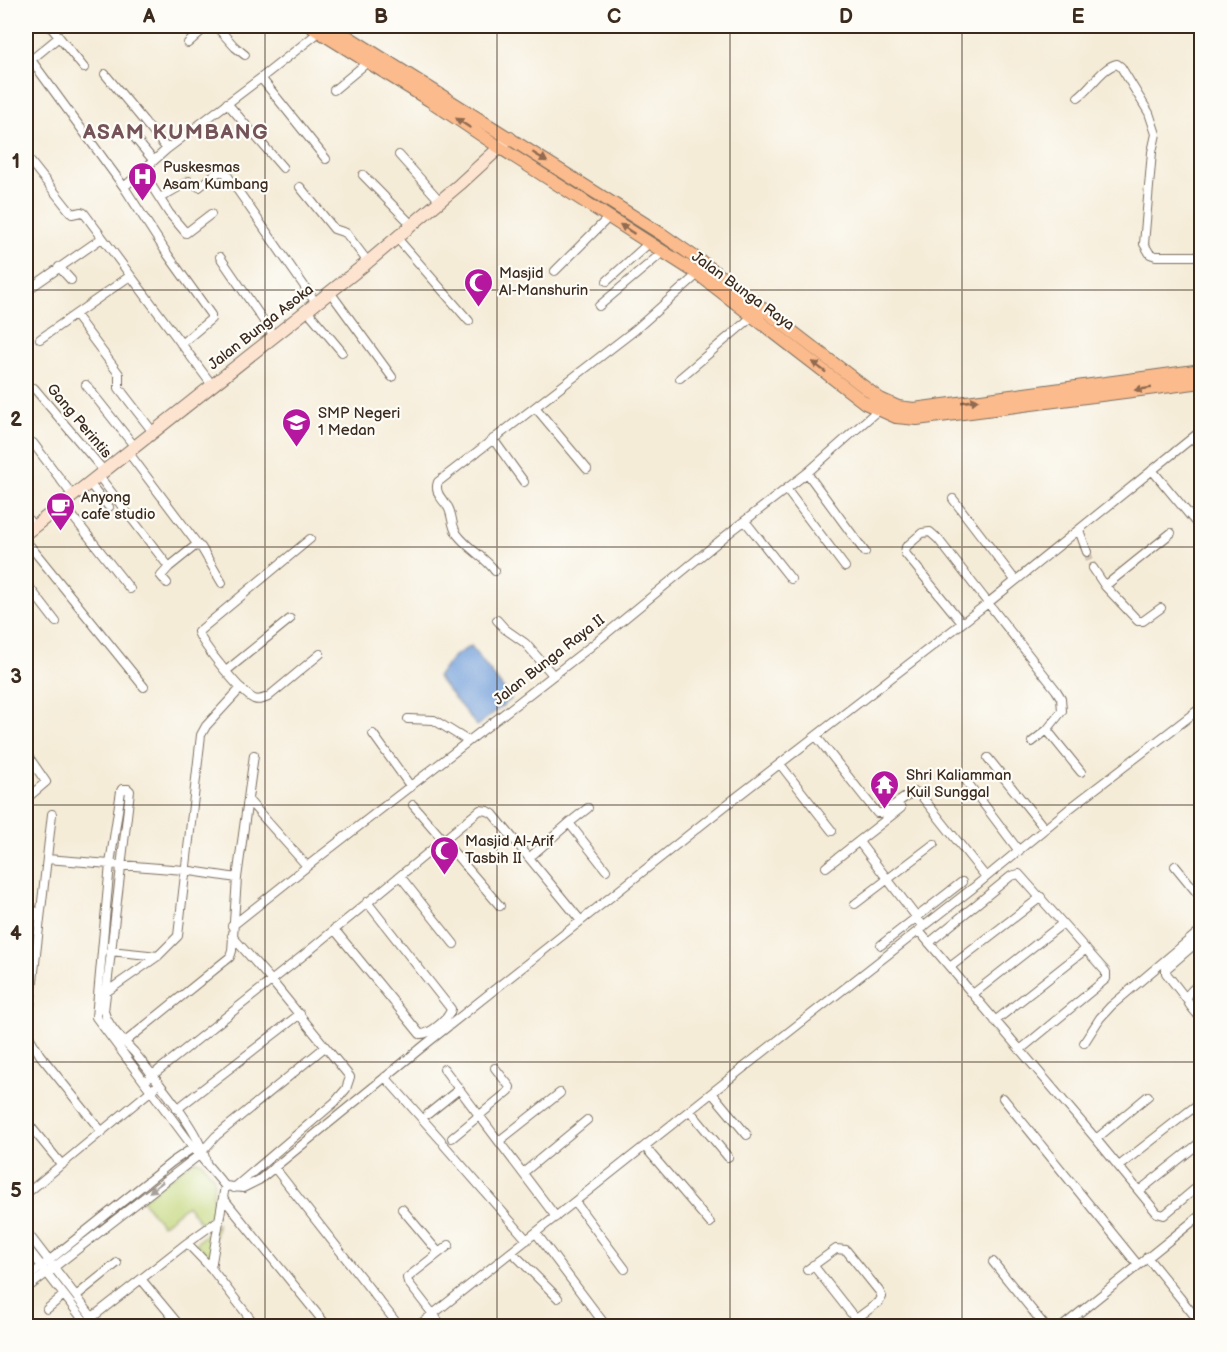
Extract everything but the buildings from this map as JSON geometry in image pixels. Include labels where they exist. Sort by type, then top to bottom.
[{"type":"main road","name":"Jalan Bunga Raya","points":[[322,27],[499,147],[698,274],[888,404],[914,409],[1202,382]]},
{"type":"main road","name":"Jalan Bunga Raya","points":[[322,27],[510,138],[706,265],[762,318],[865,403],[878,410],[896,417],[917,419],[1202,370]]},
{"type":"street","points":[[50,26],[84,68]]},
{"type":"street","points":[[92,26],[97,29],[107,26]]},
{"type":"street","points":[[188,43],[207,26]]},
{"type":"street","points":[[216,26],[245,55]]},
{"type":"street","points":[[124,187],[167,148],[261,78],[322,27]]},
{"type":"street","points":[[59,37],[28,56],[124,187],[168,255],[211,315],[211,319],[181,344]]},
{"type":"street","points":[[334,90],[369,61]]},
{"type":"street","points":[[1078,97],[1088,91],[1111,66],[1117,64],[1121,67],[1149,113],[1156,134],[1152,152],[1144,244],[1150,254],[1156,256],[1201,255]]},
{"type":"street","points":[[105,74],[167,148]]},
{"type":"street","points":[[261,78],[326,159]]},
{"type":"street","points":[[227,103],[283,168]]},
{"type":"street","points":[[134,137],[153,160]]},
{"type":"street","name":"Jalan Bunga Asoka","points":[[29,530],[368,262],[510,138]]},
{"type":"street","points":[[399,155],[440,201]]},
{"type":"street","points":[[26,156],[72,214],[84,213],[212,385]]},
{"type":"street","points":[[142,171],[186,233],[212,214]]},
{"type":"street","points":[[160,198],[189,181],[199,187],[218,172],[225,172],[342,352]]},
{"type":"street","points":[[363,175],[412,225]]},
{"type":"street","points":[[300,187],[334,229],[346,233],[368,262]]},
{"type":"street","points":[[555,271],[609,217]]},
{"type":"street","points":[[26,291],[102,238]]},
{"type":"street","points":[[397,238],[469,321]]},
{"type":"street","points":[[608,281],[649,243]]},
{"type":"street","points":[[599,306],[663,252]]},
{"type":"street","points":[[220,257],[274,336]]},
{"type":"street","points":[[59,267],[71,280]]},
{"type":"street","points":[[495,571],[453,528],[450,511],[436,488],[438,482],[635,330],[698,274]]},
{"type":"street","points":[[40,339],[130,276]]},
{"type":"street","points":[[330,292],[392,377]]},
{"type":"street","points":[[75,315],[119,374],[119,388],[153,432]]},
{"type":"street","points":[[680,378],[762,318]]},
{"type":"street","points":[[86,385],[201,547],[222,583]]},
{"type":"street","name":"Gang Perintis","points":[[34,388],[97,477]]},
{"type":"street","points":[[535,407],[587,469]]},
{"type":"street","name":"Jalan Bunga Raya II","points":[[232,931],[307,866],[554,675],[807,473],[878,410]]},
{"type":"street","points":[[229,1187],[248,1186],[274,1167],[342,1110],[581,921],[988,603],[1202,430]]},
{"type":"street","points":[[493,439],[524,482]]},
{"type":"street","points":[[33,443],[68,500],[130,589]]},
{"type":"street","points":[[1152,470],[1202,530]]},
{"type":"street","points":[[807,473],[865,552]]},
{"type":"street","points":[[97,477],[109,507]]},
{"type":"street","points":[[97,477],[169,567]]},
{"type":"street","points":[[786,489],[845,567]]},
{"type":"street","points":[[953,499],[1015,580]]},
{"type":"street","points":[[26,516],[29,530]]},
{"type":"street","points":[[745,521],[791,579]]},
{"type":"street","points":[[1079,530],[1087,552]]},
{"type":"street","points":[[962,623],[905,553],[906,547],[926,531],[935,535],[1061,698],[1062,711],[1047,730],[1032,742]]},
{"type":"street","points":[[1105,586],[1171,533]]},
{"type":"street","points":[[310,538],[199,630],[198,634],[241,688],[259,700],[268,697],[320,654]]},
{"type":"street","points":[[26,541],[144,687]]},
{"type":"street","points":[[167,583],[161,576],[198,545]]},
{"type":"street","points":[[1093,568],[1105,586],[1138,621],[1143,621],[1161,608]]},
{"type":"street","points":[[26,583],[56,622]]},
{"type":"street","points":[[226,671],[290,619]]},
{"type":"street","points":[[497,620],[525,643],[554,675]]},
{"type":"street","points":[[105,993],[158,956],[178,936],[201,735],[206,726],[241,688]]},
{"type":"street","points":[[418,1326],[922,929],[1045,829],[1202,708]]},
{"type":"street","points":[[408,719],[434,720],[468,741]]},
{"type":"street","points":[[1047,730],[1081,772]]},
{"type":"street","points":[[373,734],[411,786]]},
{"type":"street","points":[[816,736],[876,813],[882,813],[913,792],[919,793],[986,878]]},
{"type":"street","points":[[26,753],[46,782],[26,800]]},
{"type":"street","points":[[124,1042],[224,963],[232,951],[237,878],[254,755]]},
{"type":"street","points":[[988,758],[1045,829]]},
{"type":"street","points":[[780,764],[832,831]]},
{"type":"street","points":[[967,782],[1019,851]]},
{"type":"street","points":[[199,1149],[150,1091],[96,1017],[111,864],[121,791],[124,788],[130,791],[105,993],[106,1019],[158,1083],[177,1109],[206,1161],[229,1187]]},
{"type":"street","points":[[249,801],[307,866]]},
{"type":"street","points":[[412,805],[500,906]]},
{"type":"street","points":[[530,857],[588,808]]},
{"type":"street","points":[[826,867],[901,808]]},
{"type":"street","points":[[144,1082],[480,810],[488,811],[530,857],[581,921]]},
{"type":"street","points":[[51,814],[47,859],[38,912],[26,1033],[40,1055],[102,1132]]},
{"type":"street","points":[[569,823],[606,870]]},
{"type":"street","points":[[859,842],[917,917],[929,943],[1157,1213],[1164,1215],[1202,1183]]},
{"type":"street","points":[[855,904],[934,844]]},
{"type":"street","points":[[47,859],[184,870],[237,878]]},
{"type":"street","points":[[1175,866],[1202,899]]},
{"type":"street","points":[[929,943],[1016,874],[1023,877],[1106,972],[1106,979],[1020,1050]]},
{"type":"street","points":[[400,876],[454,944]]},
{"type":"street","points":[[881,945],[962,882]]},
{"type":"street","points":[[950,967],[1041,897]]},
{"type":"street","points":[[26,901],[38,912]]},
{"type":"street","points":[[334,929],[420,1034],[426,1034],[449,1016],[451,1010],[368,902]]},
{"type":"street","points":[[26,922],[38,912]]},
{"type":"street","points":[[973,994],[1062,924]]},
{"type":"street","points":[[1084,1043],[1100,1018],[1111,1006],[1202,929]]},
{"type":"street","points":[[211,1268],[219,1220],[229,1187],[335,1102],[346,1089],[350,1077],[232,931]]},
{"type":"street","points":[[1202,938],[1166,969],[1166,974],[1202,1020]]},
{"type":"street","points":[[995,1021],[1086,949]]},
{"type":"street","points":[[110,951],[158,956]]},
{"type":"street","points":[[1187,1000],[1188,993],[1202,982]]},
{"type":"street","points":[[177,1109],[300,1014]]},
{"type":"street","points":[[26,1279],[48,1267],[104,1227],[178,1170],[199,1149],[325,1047]]},
{"type":"street","points":[[452,1138],[510,1089],[495,1068]]},
{"type":"street","points":[[444,1069],[556,1217]]},
{"type":"street","points":[[386,1077],[527,1240]]},
{"type":"street","points":[[26,1194],[158,1083]]},
{"type":"street","points":[[428,1114],[458,1090]]},
{"type":"street","points":[[711,1093],[747,1135]]},
{"type":"street","points":[[499,1141],[560,1094]]},
{"type":"street","points":[[1096,1139],[1148,1096]]},
{"type":"street","points":[[1003,1098],[1138,1265]]},
{"type":"street","points":[[1119,1166],[1202,1101]]},
{"type":"street","points":[[690,1111],[728,1157]]},
{"type":"street","points":[[26,1120],[62,1165]]},
{"type":"street","points":[[523,1173],[587,1120]]},
{"type":"street","points":[[1139,1191],[1202,1141]]},
{"type":"street","points":[[645,1147],[710,1222]]},
{"type":"street","points":[[26,1290],[98,1220],[172,1162],[199,1149]]},
{"type":"street","points":[[172,1162],[178,1170]]},
{"type":"street","points":[[274,1167],[399,1326]]},
{"type":"street","points":[[224,1199],[327,1326]]},
{"type":"street","points":[[574,1202],[625,1269]]},
{"type":"street","points":[[402,1209],[440,1253]]},
{"type":"street","points":[[1063,1326],[1202,1214]]},
{"type":"street","points":[[98,1220],[104,1227]]},
{"type":"street","points":[[89,1323],[141,1279],[219,1220]]},
{"type":"street","points":[[26,1231],[64,1295],[89,1323],[99,1326]]},
{"type":"street","points":[[536,1233],[606,1326]]},
{"type":"street","points":[[187,1243],[211,1268],[256,1326]]},
{"type":"street","points":[[442,1326],[407,1278],[448,1245]]},
{"type":"street","points":[[26,1246],[76,1296],[89,1323]]},
{"type":"street","points":[[836,1249],[846,1250],[851,1255],[882,1297],[859,1323],[810,1268],[836,1249]]},
{"type":"street","points":[[512,1252],[558,1298]]},
{"type":"street","points":[[1147,1257],[1202,1325]]},
{"type":"street","points":[[993,1262],[1045,1326]]},
{"type":"street","points":[[76,1296],[117,1263]]},
{"type":"street","points":[[141,1279],[180,1326]]},
{"type":"street","points":[[47,1309],[64,1295]]},
{"type":"green space","points":[[193,1160],[201,1161],[214,1178],[212,1215],[201,1223],[187,1205],[162,1225],[142,1200]]},
{"type":"green space","points":[[217,1224],[211,1260],[196,1243]]},
{"type":"water","points":[[471,646],[511,699],[477,726],[437,677],[454,656]]},
{"type":"tunnel","points":[[1087,552],[1093,568]]},
{"type":"place","name":"Puskesmas Asam Kumbang","points":[[142,202]]},
{"type":"place","name":"Masjid Al-Manshurin","points":[[478,308]]},
{"type":"place","name":"SMP Negeri 1 Medan","points":[[297,448]]},
{"type":"place","name":"Anyong cafe studio","points":[[60,532]]},
{"type":"place","name":"Shri Kaliamman Kuil Sunggal","points":[[885,810]]},
{"type":"place","name":"Masjid Al-Arif Tasbih II","points":[[444,876]]},
{"type":"district","name":"ASAM KUMBANG","points":[[176,132]]}]
